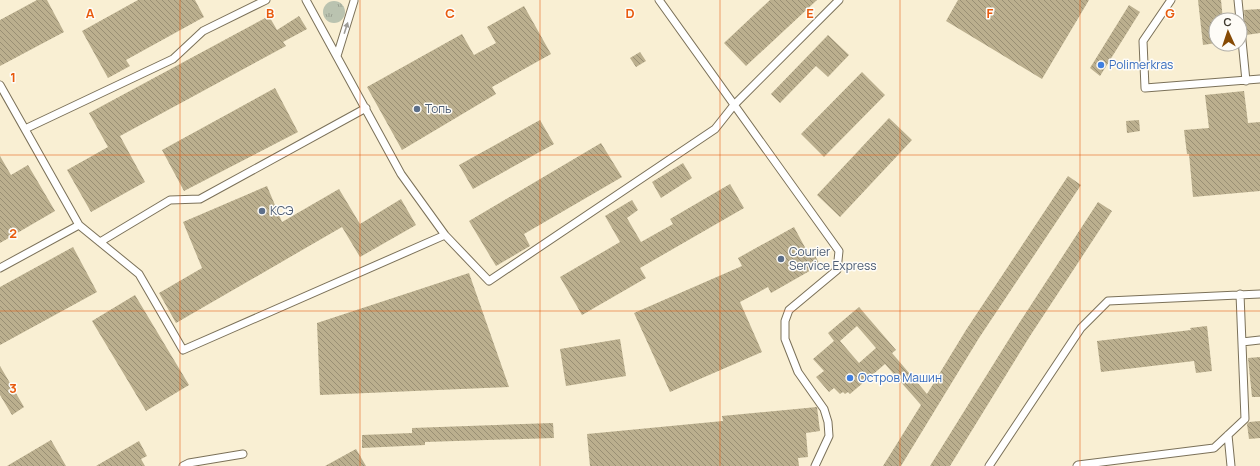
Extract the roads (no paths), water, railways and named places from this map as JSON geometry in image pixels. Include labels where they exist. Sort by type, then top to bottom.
[{"type":"lane","points":[[25,129],[173,59],[203,31],[266,0]]},
{"type":"lane","points":[[306,0],[401,174],[445,235],[489,281],[715,129],[734,105],[839,0]]},
{"type":"lane","points":[[337,56],[353,0]]},
{"type":"lane","points":[[659,0],[839,251],[837,270],[789,310],[785,321],[785,339],[798,372],[824,409],[828,422],[829,436],[815,466]]},
{"type":"lane","points":[[1171,0],[1143,41],[1145,88],[1260,79]]},
{"type":"lane","points":[[1238,0],[1239,12]]},
{"type":"lane","points":[[1243,52],[1246,81]]},
{"type":"lane","points":[[0,85],[79,225],[139,274],[183,350],[445,235]]},
{"type":"lane","points":[[100,242],[170,200],[200,200],[366,108]]},
{"type":"lane","points":[[0,268],[79,225]]},
{"type":"lane","points":[[1077,466],[1214,448],[1245,419],[1240,294]]},
{"type":"lane","points":[[989,466],[1081,328],[1108,301],[1260,294]]},
{"type":"lane","points":[[1242,342],[1260,340]]},
{"type":"lane","points":[[1228,435],[1231,466]]},
{"type":"lane","points":[[183,466],[189,463],[243,454]]},
{"type":"place","name":"Polimerkras","points":[[1101,65]]},
{"type":"place","name":"Топь","points":[[417,109]]},
{"type":"place","name":"КСЭ","points":[[262,211]]},
{"type":"place","name":"Courier Service Express","points":[[781,259]]},
{"type":"place","name":"Остров Машин","points":[[850,378]]}]
